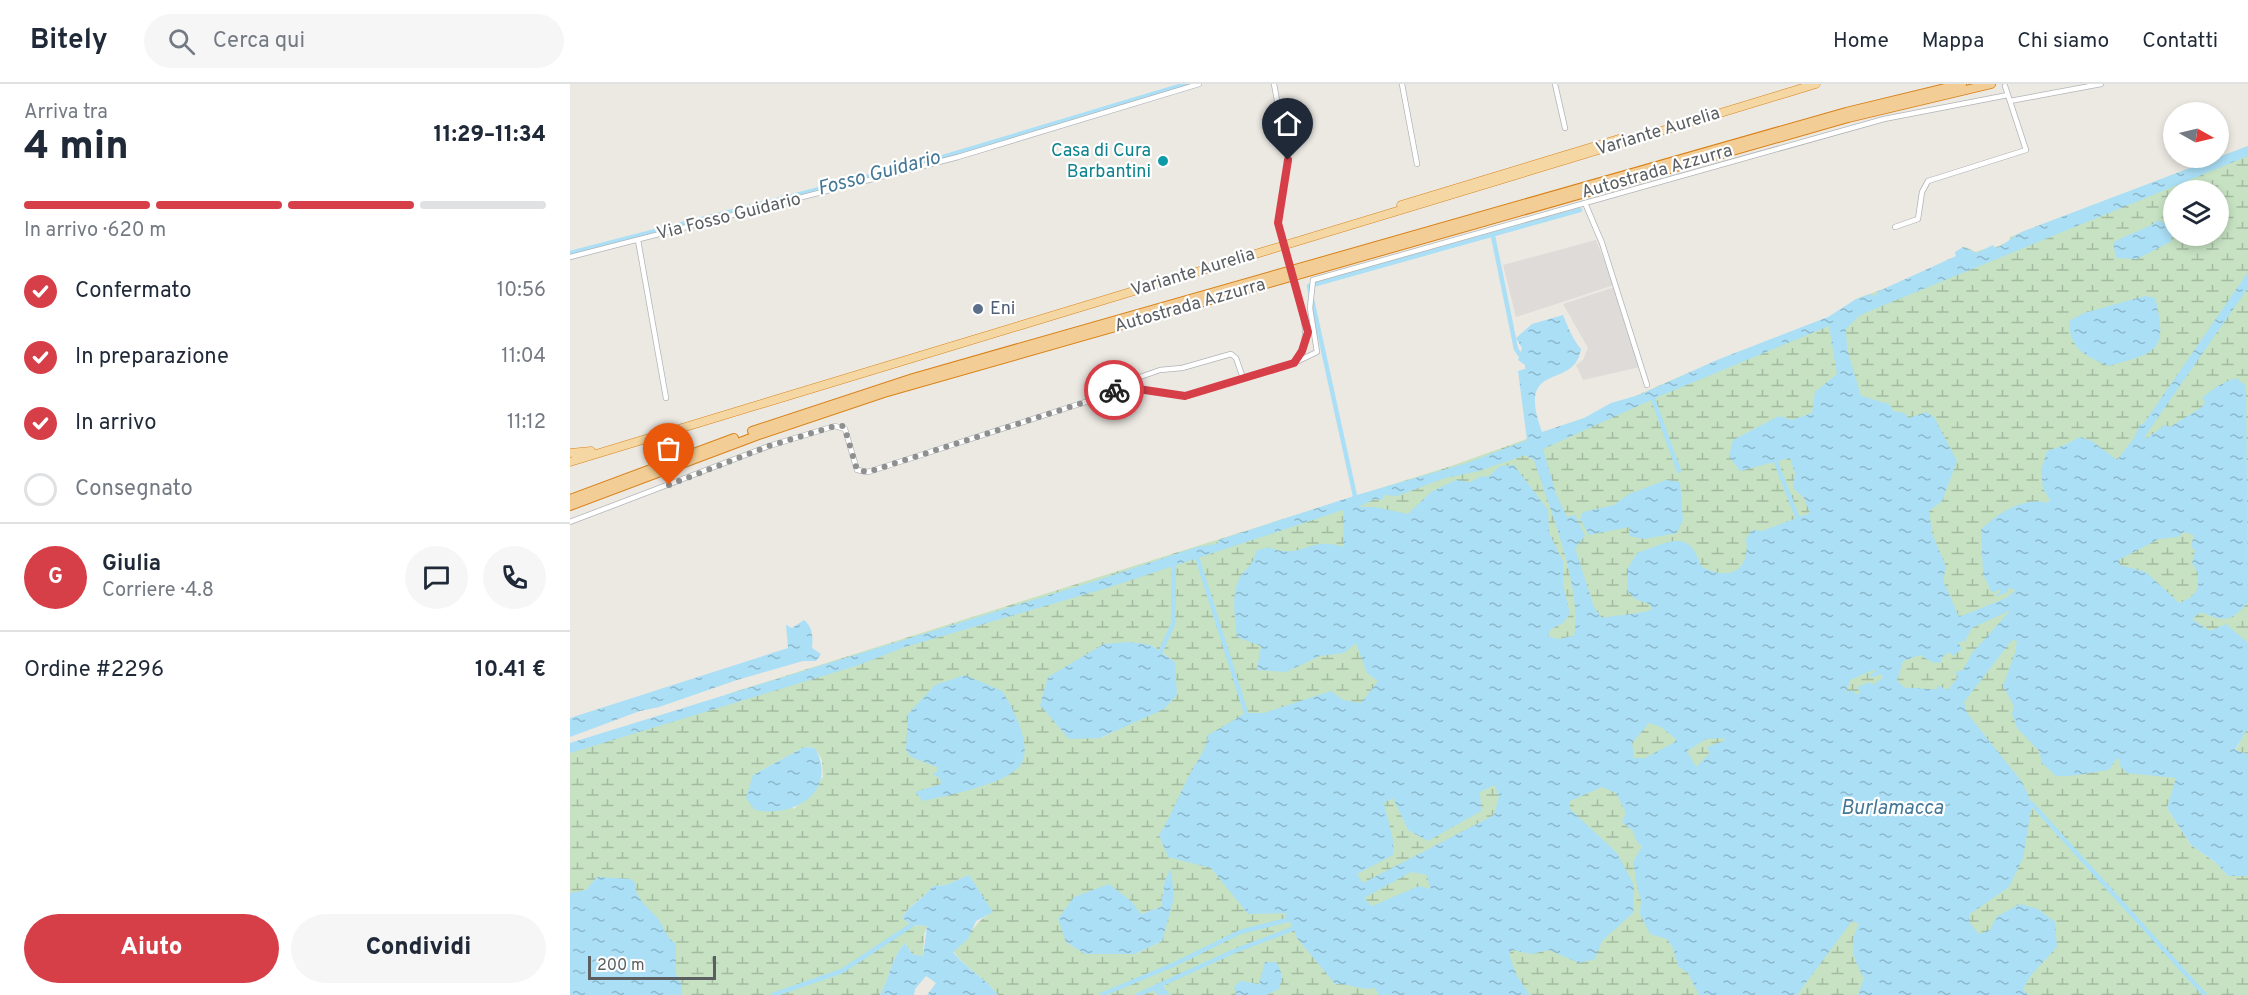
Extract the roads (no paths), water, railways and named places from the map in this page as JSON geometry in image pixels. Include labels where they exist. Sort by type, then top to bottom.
[{"type":"highway","name":"Variante Aurelia","points":[[570,455],[591,451],[1799,84]]},
{"type":"highway","name":"Variante Aurelia","points":[[570,462],[1816,84]]},
{"type":"highway","name":"Autostrada Azzurra","points":[[570,499],[780,421],[882,387],[1846,112],[1962,84]]},
{"type":"highway","name":"Autostrada Azzurra","points":[[570,506],[756,436],[884,393],[1848,117],[1991,84]]},
{"type":"highway","points":[[570,467],[611,449]]},
{"type":"street","name":"Via Fosso Guidario","points":[[570,257],[958,157],[1199,84]]},
{"type":"street","points":[[1274,84],[1288,160],[1278,223],[1308,332],[1302,351],[1294,363]]},
{"type":"street","points":[[1402,84],[1417,164]]},
{"type":"street","points":[[1554,84],[1565,128]]},
{"type":"street","points":[[2010,101],[2101,84]]},
{"type":"street","points":[[1895,227],[1918,219],[1922,192],[1928,181],[2026,150],[2005,86]]},
{"type":"street","points":[[1118,386],[1185,396],[1294,363],[1317,352],[1311,297],[1312,285],[1317,279],[1884,119],[2008,95]]},
{"type":"street","points":[[1585,203],[1602,243],[1647,386]]},
{"type":"street","points":[[638,240],[666,398]]},
{"type":"street","points":[[570,522],[769,446],[835,426],[843,426],[845,429],[857,470],[868,472],[1101,397],[1118,386],[1160,369],[1182,368],[1227,354],[1236,358],[1243,378]]},
{"type":"water","name":"Burlamacca","points":[[2248,146],[2248,156],[2229,164],[2229,153]]},
{"type":"water","name":"Burlamacca","points":[[2190,168],[2219,168],[2189,180],[2163,180],[2163,191],[1872,310],[1859,316],[1846,329],[1847,349],[1861,396],[1889,404],[1893,411],[1904,413],[1909,418],[1926,412],[1934,417],[1957,461],[1942,501],[1929,511],[1932,533],[1946,567],[1943,580],[1959,617],[2006,598],[2016,590],[2008,588],[2008,592],[1994,597],[2001,591],[1992,593],[1983,574],[1981,530],[1994,518],[2011,508],[2029,502],[2047,503],[2050,500],[2043,489],[2041,470],[2047,451],[2080,437],[2092,441],[2117,460],[2248,272],[2248,288],[2145,436],[2146,439],[2165,425],[2170,427],[2202,407],[2205,402],[2202,398],[2222,384],[2236,378],[2246,386],[2248,602],[2236,614],[2226,619],[2201,612],[2192,619],[2210,631],[2226,624],[2248,643],[2248,728],[2235,750],[2248,754],[2248,876],[2228,876],[2215,862],[2191,845],[2167,808],[2176,778],[2127,773],[2120,766],[2120,759],[2116,759],[2109,770],[2070,776],[2056,776],[2042,763],[2039,751],[2017,728],[2012,714],[2014,706],[2003,686],[2015,653],[2017,641],[2012,640],[1964,702],[1967,713],[2022,782],[2032,804],[2023,858],[2009,887],[1970,914],[1969,922],[1979,934],[1990,930],[1996,917],[2020,904],[2038,909],[2055,922],[2057,947],[2031,975],[2023,989],[2028,995],[1858,995],[1864,978],[1853,951],[1854,938],[1859,924],[1852,921],[1797,995],[1699,995],[1688,973],[1678,966],[1673,948],[1667,939],[1650,934],[1640,914],[1641,900],[1633,862],[1642,846],[1637,842],[1633,831],[1622,822],[1626,813],[1616,793],[1602,787],[1570,801],[1570,809],[1617,853],[1634,885],[1633,913],[1602,941],[1595,959],[1579,963],[1549,950],[1532,954],[1512,950],[1509,954],[1517,976],[1530,995],[1379,995],[1375,988],[1335,984],[1297,938],[1288,913],[1248,914],[1211,868],[1168,857],[1159,835],[1203,752],[1208,735],[1246,713],[1264,713],[1331,691],[1343,700],[1361,703],[1378,681],[1367,673],[1356,643],[1344,653],[1320,656],[1286,672],[1257,670],[1261,646],[1237,637],[1235,592],[1239,579],[1253,561],[1256,551],[1268,548],[1291,551],[1318,544],[1334,544],[1344,547],[1343,510],[1107,588],[905,647],[859,665],[570,753],[570,743],[573,742],[1095,581],[1197,547],[1217,544],[1219,540],[1357,495],[1467,463],[1527,440],[1518,371],[1525,369],[1525,365],[1518,360],[1522,348],[1516,338],[1532,324],[1563,315],[1581,349],[1576,362],[1568,370],[1541,385],[1536,394],[1536,409],[1542,432],[1584,418],[1611,403],[1639,395],[1717,360],[1828,317],[1856,299],[1871,294],[1875,296],[1879,291],[1956,256],[1955,252],[1963,247],[1977,253],[1993,245],[1995,248],[1999,247],[2016,235]],"holes":[[[1829,326],[1837,374],[1815,392],[1812,413],[1792,420],[1779,416],[1733,440],[1729,456],[1740,471],[1790,458],[1795,474],[1793,488],[1804,498],[1810,513],[1762,531],[1752,530],[1746,539],[1745,559],[1741,566],[1728,573],[1711,571],[1701,566],[1696,554],[1690,546],[1683,542],[1675,541],[1637,553],[1628,568],[1627,590],[1635,599],[1649,604],[1652,609],[1602,618],[1594,607],[1575,548],[1585,536],[1575,515],[1567,517],[1556,494],[1543,449],[1660,396]],[[1525,455],[1534,460],[1556,524],[1569,572],[1574,595],[1574,636],[1557,639],[1548,636],[1551,629],[1563,623],[1570,614],[1563,584],[1563,561],[1549,533],[1548,510],[1514,465],[1500,466],[1488,477],[1482,476],[1470,482],[1456,480],[1431,492],[1408,514],[1375,507],[1358,507],[1375,499],[1382,500],[1384,495],[1397,496],[1445,478],[1479,471]],[[2184,532],[2194,535],[2191,546],[2195,551],[2192,563],[2198,573],[2198,589],[2190,598],[2179,603],[2146,572],[2120,565],[2120,559],[2159,539],[2178,537]],[[2011,610],[1972,653],[1963,670],[1955,672],[1958,677],[1948,690],[1937,685],[1937,689],[1905,688],[1897,681],[1903,661],[1920,655],[1934,663],[1941,662],[1941,658],[1949,652],[1953,656],[1962,649],[1958,642],[1965,641],[1972,628]],[[1873,670],[1876,671],[1868,676],[1874,677],[1881,674],[1883,678],[1872,685],[1870,682],[1857,687],[1860,692],[1858,695],[1851,690],[1846,693],[1850,680]],[[1649,723],[1661,727],[1676,739],[1675,742],[1645,758],[1634,758],[1632,743]],[[1725,738],[1724,741],[1707,747],[1710,753],[1696,767],[1687,751],[1706,739]],[[1495,785],[1499,797],[1494,815],[1363,883],[1357,874],[1393,855],[1393,840],[1384,803],[1393,798],[1408,830],[1428,841],[1481,811],[1480,792]],[[1411,872],[1427,875],[1430,889],[1419,886],[1372,906],[1364,898]]]},
{"type":"water","points":[[2159,220],[2163,223],[2163,246],[2137,259],[2116,258],[2113,243]]},
{"type":"water","points":[[2145,296],[2155,298],[2160,330],[2159,340],[2148,353],[2108,366],[2085,354],[2075,345],[2069,321],[2084,313]]},
{"type":"water","points":[[1666,480],[1680,482],[1683,520],[1677,533],[1644,539],[1629,536],[1629,527],[1589,535],[1580,519],[1583,512],[1614,505],[1629,494]]},
{"type":"water","points":[[804,620],[811,629],[812,648],[821,654],[816,661],[803,661],[737,680],[659,707],[640,711],[570,737],[570,718],[788,648],[786,625],[792,628]]},
{"type":"water","points":[[1130,642],[1151,645],[1175,662],[1177,695],[1164,709],[1100,738],[1069,739],[1040,705],[1048,677],[1104,644]]},
{"type":"water","points":[[965,675],[1002,691],[1021,729],[1025,751],[1023,760],[1018,768],[999,780],[923,801],[915,792],[941,784],[940,778],[932,774],[937,772],[937,767],[911,757],[906,750],[908,714],[935,685]]},
{"type":"water","points":[[804,747],[815,748],[821,763],[821,777],[817,789],[809,798],[784,810],[755,810],[746,798],[753,775]]},
{"type":"water","points":[[1171,869],[1174,898],[1162,941],[1135,954],[1085,954],[1066,942],[1058,919],[1074,897],[1109,884],[1131,901],[1141,914],[1161,907],[1165,880]]},
{"type":"water","points":[[969,875],[993,912],[976,921],[968,939],[953,952],[998,995],[927,995],[936,983],[926,976],[915,989],[914,995],[880,995],[894,961],[905,943],[912,954],[923,956],[927,926],[912,925],[902,918],[905,913],[933,886],[946,885]]},
{"type":"water","points":[[597,877],[631,879],[635,883],[640,899],[676,944],[676,974],[682,985],[682,995],[570,995],[570,893],[586,890]]},
{"type":"water","points":[[1265,962],[1276,962],[1280,969],[1279,989],[1267,995],[1236,995],[1234,987],[1240,981],[1259,984]]},
{"type":"waterway","name":"Fosso Guidario","points":[[570,253],[940,158],[1186,84]]},
{"type":"waterway","points":[[1355,496],[1309,286],[1580,210]]},
{"type":"waterway","points":[[1493,236],[1516,349],[1520,355]]},
{"type":"waterway","points":[[1653,399],[1679,471]]},
{"type":"waterway","points":[[1776,462],[1798,519]]},
{"type":"waterway","points":[[1197,557],[1246,713]]},
{"type":"waterway","points":[[1161,651],[1173,624],[1174,564]]},
{"type":"waterway","points":[[2032,804],[2205,995]]},
{"type":"waterway","points":[[1101,995],[1175,964],[1240,932],[1287,920],[1288,913],[1295,928],[1232,952],[1138,995]]},
{"type":"waterway","points":[[773,995],[842,971],[912,925]]},
{"type":"waterway","points":[[1159,985],[1167,995]]},
{"type":"waterway","points":[[1154,988],[1161,995]]},
{"type":"place","name":"Casa di Cura Barbantini","points":[[1163,161]]},
{"type":"place","name":"Eni","points":[[978,309]]}]
